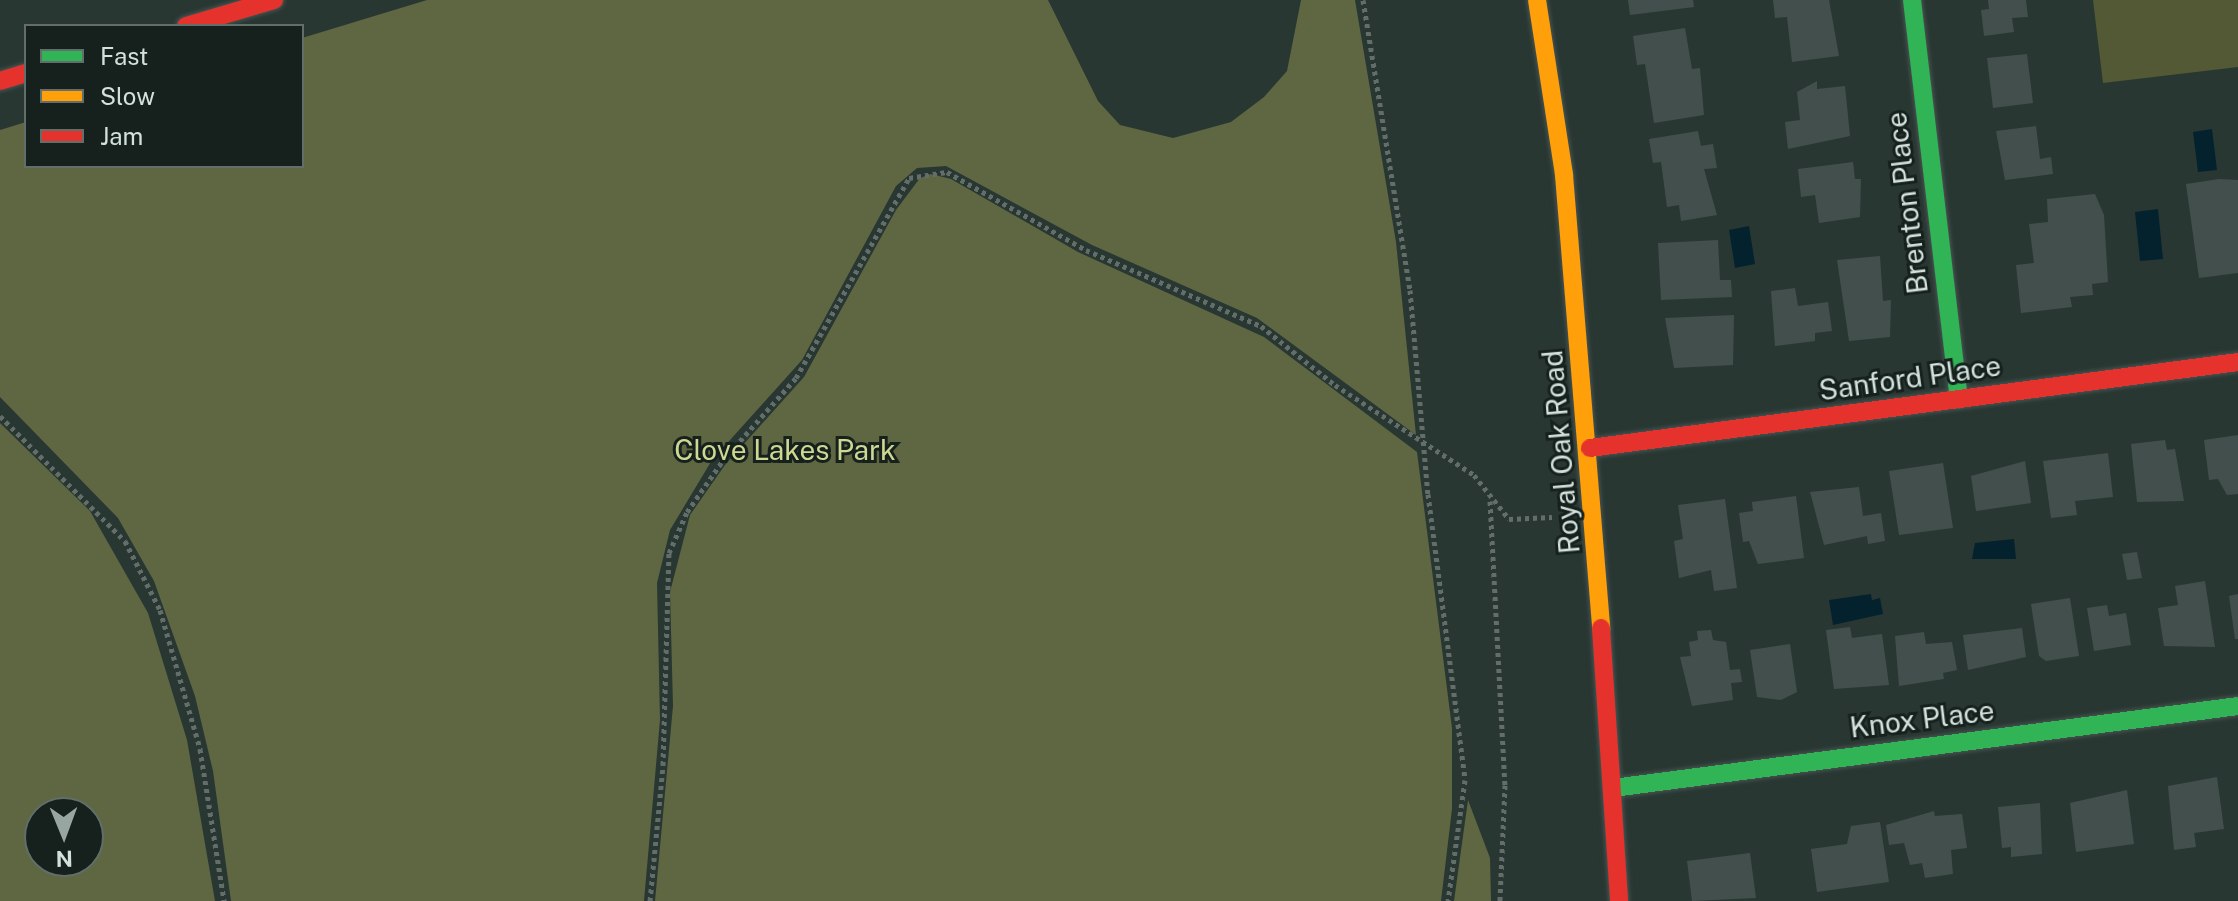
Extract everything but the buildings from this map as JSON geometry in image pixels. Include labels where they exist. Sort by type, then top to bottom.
[{"type":"street","points":[[193,24],[274,0]]},
{"type":"street","name":"Royal Oak Road","points":[[1537,0],[1564,175],[1590,448],[1619,901]]},
{"type":"street","name":"Brenton Place","points":[[1912,0],[1959,399]]},
{"type":"street","points":[[0,81],[24,74]]},
{"type":"street","name":"Sanford Place","points":[[1590,448],[2238,362]]},
{"type":"street","name":"Knox Place","points":[[1613,788],[2238,706]]},
{"type":"path","points":[[1363,0],[1410,290],[1424,443],[1465,780],[1448,901]]},
{"type":"path","points":[[650,901],[663,765],[669,553],[687,512],[724,459],[796,378],[909,178],[947,172],[1086,250],[1261,326],[1424,443],[1474,475],[1490,500],[1509,519],[1552,517]]},
{"type":"path","points":[[0,416],[125,541],[160,610],[200,749],[224,901]]},
{"type":"path","points":[[1490,500],[1505,785],[1500,901]]},
{"type":"green space","points":[[427,0],[1048,0],[1098,101],[1120,125],[1173,138],[1231,122],[1264,97],[1287,71],[1301,0],[1355,0],[1396,242],[1416,435],[1257,318],[1092,245],[946,166],[917,168],[896,186],[802,360],[712,460],[670,530],[657,583],[660,720],[644,901],[231,901],[213,771],[195,696],[154,581],[118,518],[0,397],[0,130],[24,123],[24,168],[304,168],[304,37]]},
{"type":"green space","points":[[2093,0],[2238,0],[2238,67],[2103,83]]},
{"type":"green space","name":"Clove Lakes Park","points":[[931,174],[951,179],[1078,252],[1264,337],[1417,452],[1452,728],[1452,809],[1441,901],[655,901],[673,706],[670,592],[690,515],[725,465],[804,377],[896,210],[920,178]]},
{"type":"green space","points":[[0,423],[90,511],[148,613],[187,740],[215,901],[0,901]]},
{"type":"green space","points":[[1468,800],[1490,858],[1491,901],[1454,901]]},
{"type":"water","points":[[2212,129],[2217,170],[2198,172],[2193,132]]},
{"type":"water","points":[[2158,209],[2163,259],[2140,261],[2135,212]]},
{"type":"water","points":[[1749,226],[1755,264],[1735,268],[1729,230]]},
{"type":"water","points":[[2014,539],[2016,559],[1972,559],[1975,543]]},
{"type":"water","points":[[1871,594],[1872,600],[1880,598],[1883,614],[1833,625],[1829,600]]},
{"type":"traffic: fast","points":[[1912,0],[1959,399]]},
{"type":"traffic: fast","points":[[1613,788],[2238,706]]},
{"type":"traffic: slow","points":[[1537,0],[1564,175],[1601,628]]},
{"type":"traffic: jam","points":[[193,24],[274,0]]},
{"type":"traffic: jam","points":[[0,81],[24,74]]},
{"type":"traffic: jam","points":[[1590,448],[2238,362]]},
{"type":"traffic: jam","points":[[1601,628],[1619,901]]}]
